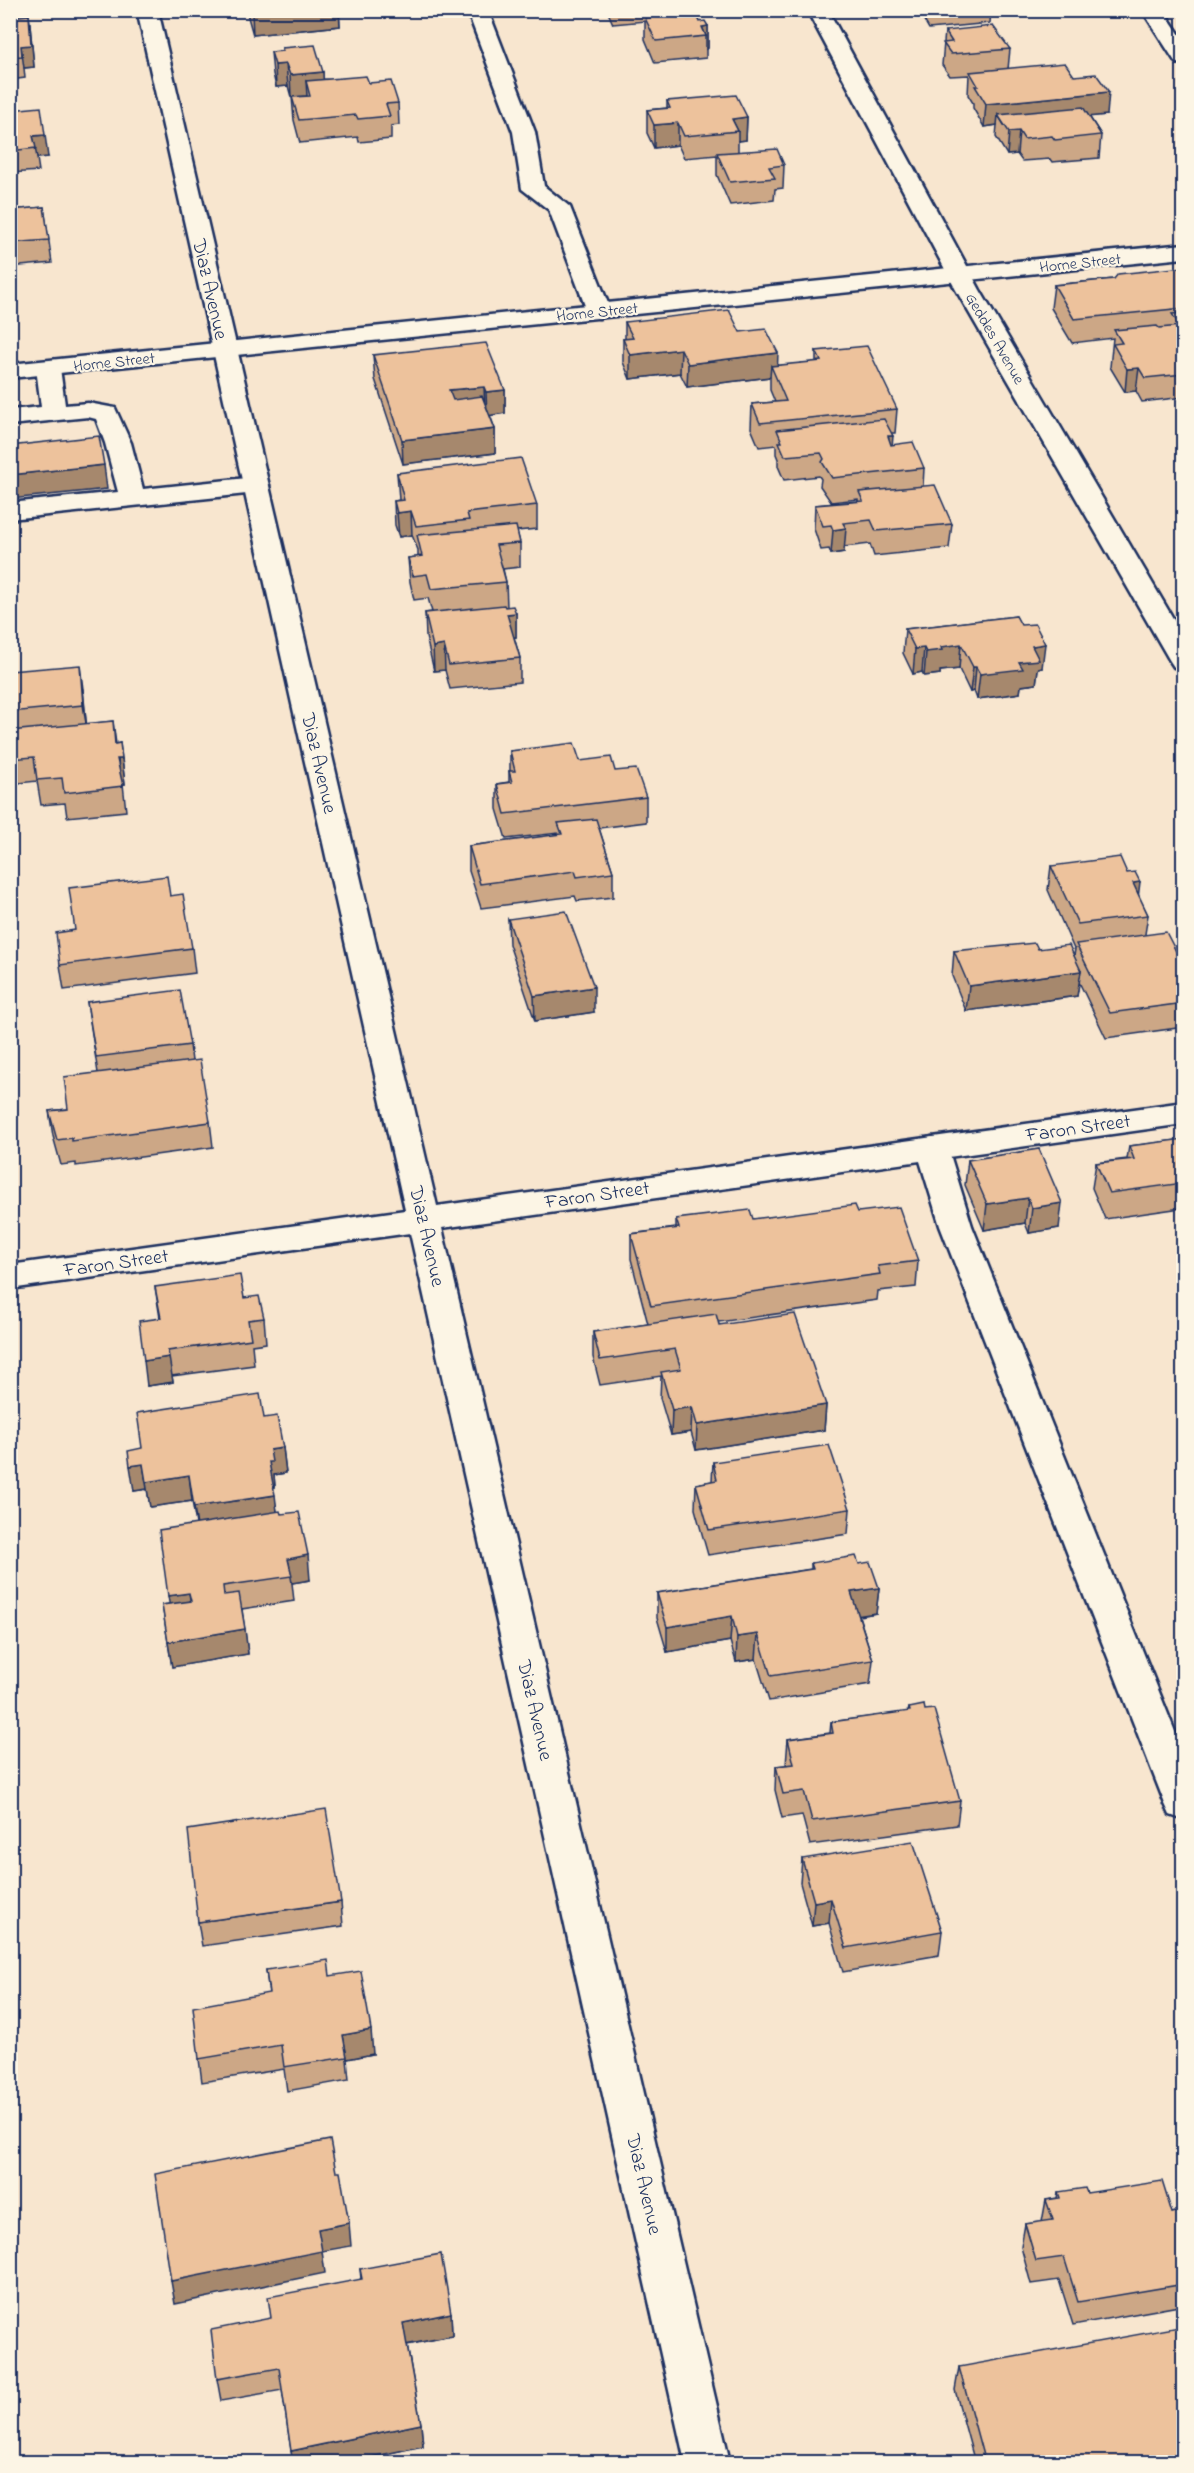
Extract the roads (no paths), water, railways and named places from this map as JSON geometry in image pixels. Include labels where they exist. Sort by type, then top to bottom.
[{"type":"street","name":"Diaz Avenue","points":[[147,10],[708,2463]]},
{"type":"street","points":[[477,10],[524,132],[533,189],[559,207],[599,311]]},
{"type":"street","name":"Geddes Avenue","points":[[817,10],[960,274],[1184,661]]},
{"type":"street","points":[[1152,10],[1184,58]]},
{"type":"street","name":"Horne Street","points":[[10,372],[1184,251]]},
{"type":"street","points":[[48,368],[54,413]]},
{"type":"street","points":[[10,418],[88,410],[106,413],[118,443],[132,498]]},
{"type":"street","points":[[10,511],[256,485]]},
{"type":"street","name":"Faron Street","points":[[10,1277],[1184,1113]]},
{"type":"street","points":[[932,1148],[956,1226],[1184,1804]]}]
